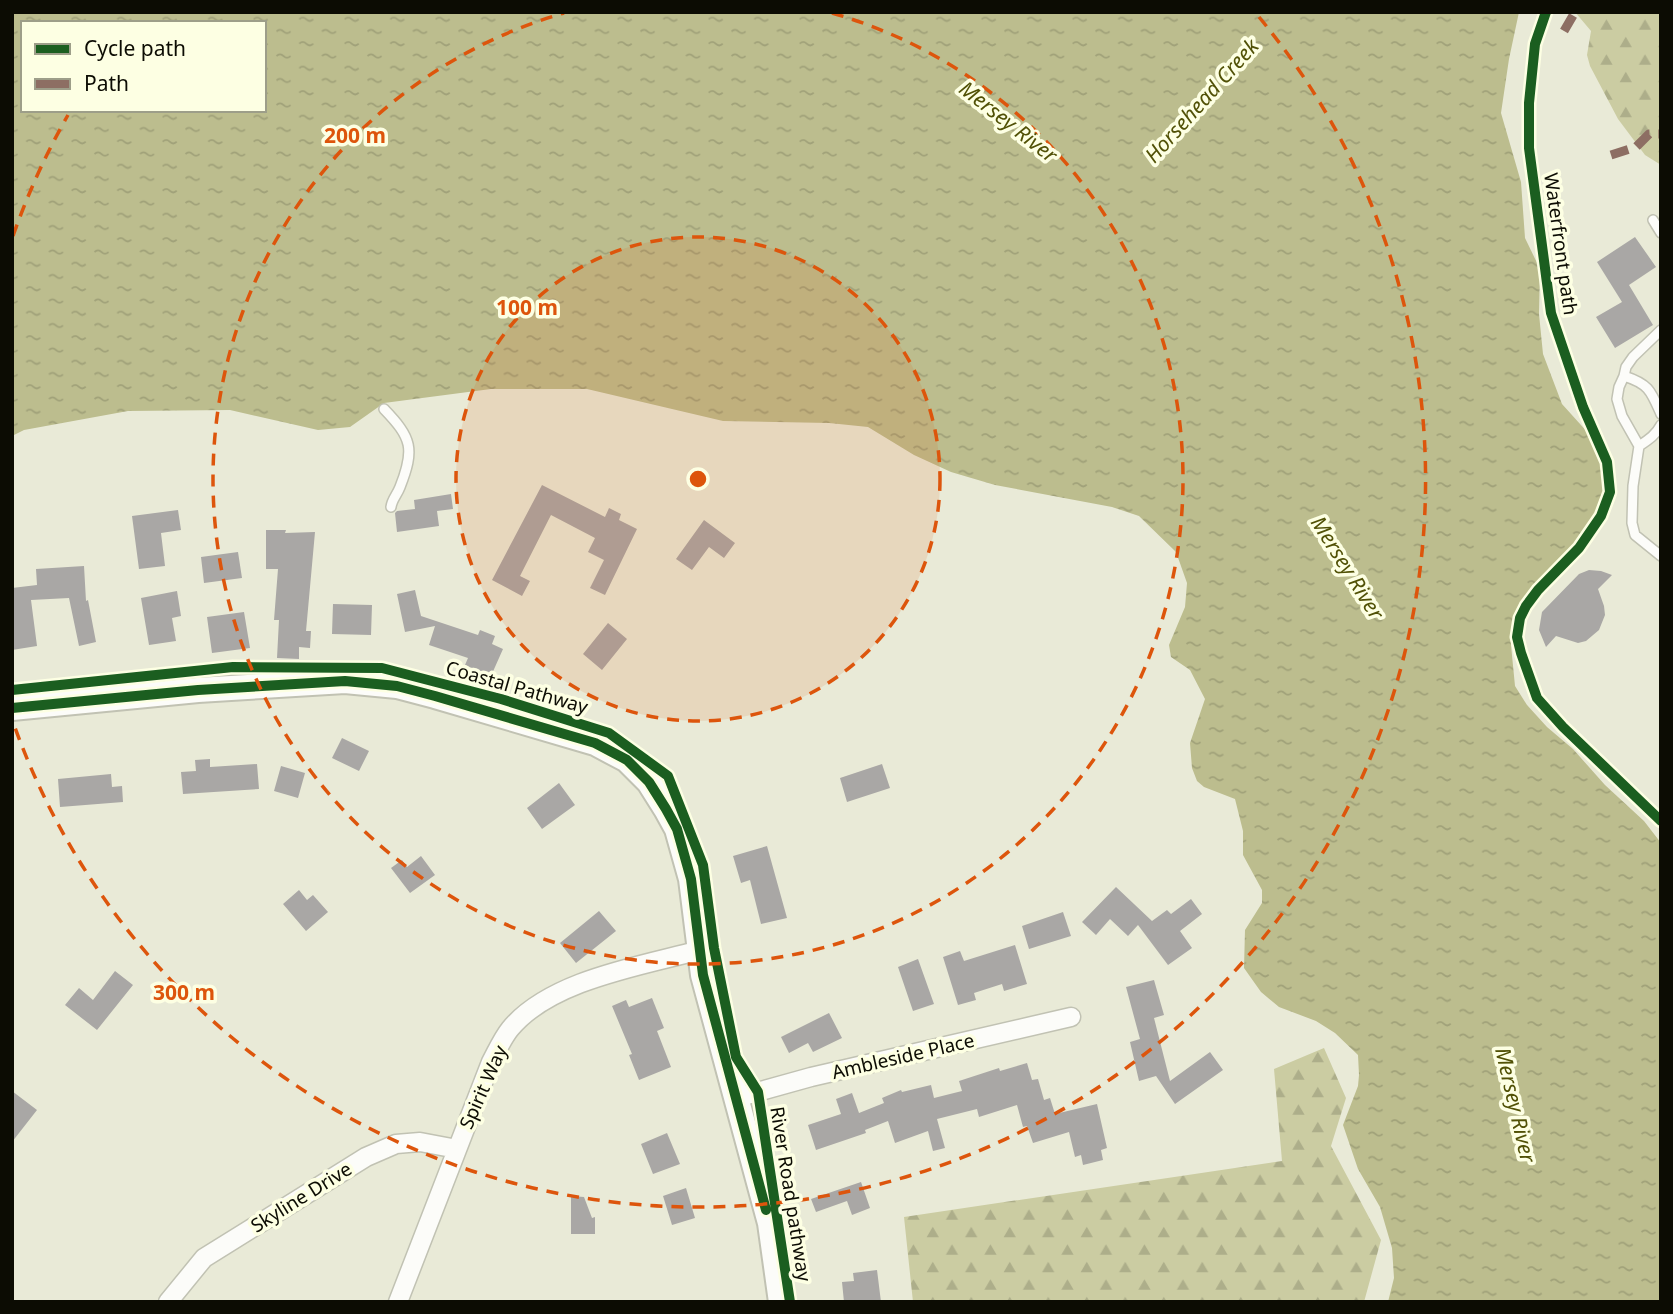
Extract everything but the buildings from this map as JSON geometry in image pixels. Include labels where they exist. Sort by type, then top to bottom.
[{"type":"main road","points":[[12,708],[198,690],[345,681],[397,686],[595,743],[627,760],[649,782],[667,809],[677,830],[691,879],[703,975],[770,1223],[780,1302]]},
{"type":"street","name":"Spirit Way","points":[[398,1302],[491,1062],[509,1030],[535,1006],[568,988],[700,950]]},
{"type":"street","name":"Ambleside Place","points":[[736,1098],[811,1077],[1071,1017]]},
{"type":"street","name":"Skyline Drive","points":[[168,1302],[204,1258],[366,1157],[396,1144],[420,1142],[457,1149]]},
{"type":"lane","points":[[1653,220],[1661,233]]},
{"type":"lane","points":[[1661,330],[1626,367],[1617,399],[1622,416],[1639,446],[1633,486],[1632,523],[1636,535],[1661,556]]},
{"type":"lane","points":[[1624,376],[1640,381],[1650,390],[1661,414]]},
{"type":"lane","points":[[384,409],[400,426],[408,439],[410,451],[404,477],[391,507]]},
{"type":"lane","points":[[1639,446],[1649,440],[1661,425]]},
{"type":"green space","points":[[1575,12],[1661,12],[1661,165],[1645,155],[1618,119],[1590,66],[1587,55],[1591,31]]},
{"type":"green space","points":[[1324,1048],[1346,1098],[1331,1146],[1381,1240],[1364,1302],[913,1302],[904,1217],[1282,1161],[1274,1069]]},
{"type":"water","points":[[12,12],[1519,12],[1501,113],[1521,182],[1525,238],[1540,269],[1539,314],[1543,354],[1562,404],[1599,445],[1606,476],[1602,508],[1581,549],[1540,589],[1514,632],[1511,645],[1515,686],[1527,705],[1547,727],[1573,749],[1605,785],[1644,821],[1661,843],[1661,1302],[1388,1302],[1394,1278],[1392,1248],[1380,1207],[1358,1169],[1343,1125],[1358,1086],[1358,1055],[1335,1033],[1316,1021],[1279,1007],[1261,992],[1244,968],[1245,930],[1262,903],[1262,890],[1243,855],[1243,831],[1235,799],[1204,787],[1197,781],[1192,768],[1190,743],[1205,699],[1190,670],[1171,657],[1169,645],[1185,607],[1187,583],[1176,552],[1139,516],[1112,507],[995,485],[951,472],[914,455],[868,427],[829,423],[723,421],[587,389],[491,389],[384,403],[350,427],[318,430],[230,410],[128,411],[24,430],[12,436]]},
{"type":"marked path","points":[[1564,31],[1575,12]]},
{"type":"marked path","points":[[1611,155],[1636,147],[1649,134],[1661,134]]},
{"type":"cycle path","name":"Waterfront path","points":[[1546,12],[1535,44],[1529,103],[1529,148],[1551,313],[1583,407],[1607,462],[1610,492],[1601,516],[1579,548],[1526,606],[1520,618],[1517,637],[1537,698],[1563,727],[1661,821]]},
{"type":"cycle path","name":"Coastal Pathway","points":[[12,690],[233,667],[382,668],[501,699],[609,733],[668,776],[703,865],[714,948],[736,1057],[758,1092],[790,1302]]},
{"type":"cycle path","points":[[12,708],[198,690],[345,681],[397,686],[435,696],[595,743],[627,760],[649,782],[677,829],[691,879],[703,975],[766,1210]]},
{"type":"water label","name":"Horsehead Creek","points":[[1202,101]]},
{"type":"water label","name":"Mersey River","points":[[1008,122]]},
{"type":"water label","name":"Mersey River","points":[[1347,568]]},
{"type":"water label","name":"Mersey River","points":[[1515,1105]]}]
